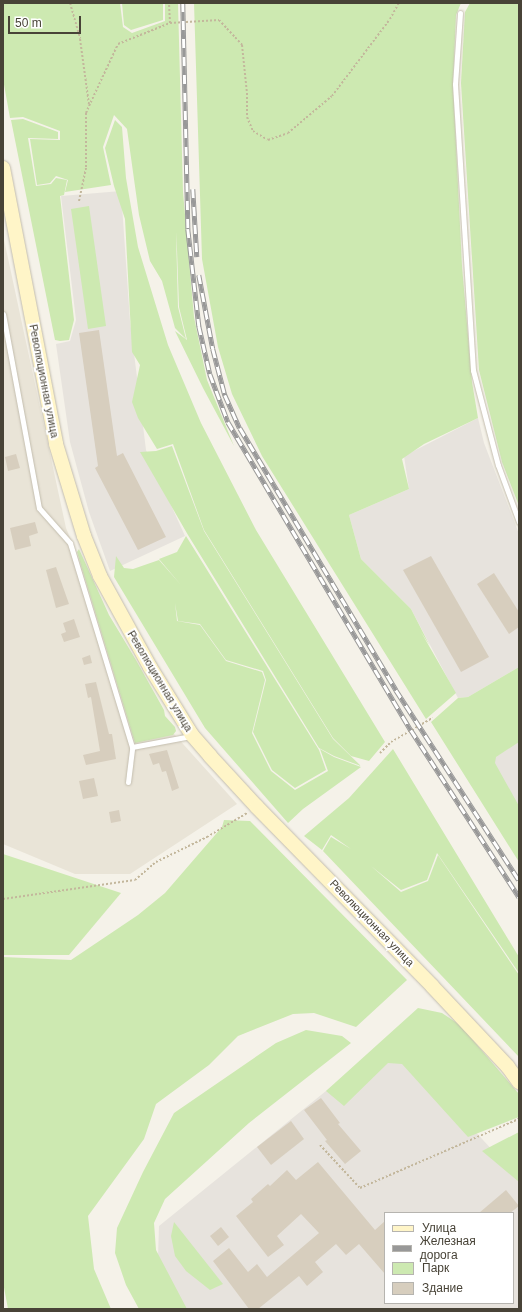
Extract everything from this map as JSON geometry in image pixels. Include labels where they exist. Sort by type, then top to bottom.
[{"type":"street","name":"Революционная улица","points":[[3,168],[6,199],[56,444],[84,536],[104,583],[150,667],[192,735],[257,807],[432,986],[508,1067],[519,1082]]},
{"type":"lane","points":[[460,13],[455,84],[473,370],[498,466],[519,522]]},
{"type":"lane","points":[[3,314],[39,508],[70,543],[132,747],[128,782]]},
{"type":"lane","points":[[70,543],[84,536]]},
{"type":"lane","points":[[132,747],[192,735]]},
{"type":"path","points":[[70,3],[80,39],[89,106]]},
{"type":"path","points":[[169,3],[170,23]]},
{"type":"path","points":[[79,201],[86,166],[86,113],[118,44],[170,23],[218,20],[242,45],[247,93],[247,118],[253,131],[268,140],[288,133],[332,96],[390,19],[398,3]]},
{"type":"path","points":[[380,752],[391,742],[432,718]]},
{"type":"path","points":[[3,899],[135,880],[156,862],[207,837],[257,807]]},
{"type":"path","points":[[320,1145],[360,1188],[519,1119]]},
{"type":"shaded area","points":[[121,191],[130,321],[146,450],[185,536],[110,571],[89,512],[70,442],[56,344],[70,341],[76,320],[61,196]]},
{"type":"shaded area","points":[[3,235],[66,528],[87,578],[166,725],[237,804],[130,874],[75,874],[3,844]]},
{"type":"shaded area","points":[[478,418],[484,443],[519,534],[519,667],[468,697],[458,698],[411,609],[361,559],[349,515],[409,489],[404,456]]},
{"type":"shaded area","points":[[519,695],[519,844],[471,769]]},
{"type":"shaded area","points":[[384,1044],[400,1050],[519,1179],[519,1309],[179,1309],[158,1257],[159,1226]]},
{"type":"green space","points":[[3,3],[120,3],[123,27],[132,33],[165,21],[165,3],[178,3],[183,192],[194,317],[207,380],[234,446],[175,331],[187,340],[179,307],[176,232],[178,307],[186,339],[175,328],[162,281],[150,261],[139,215],[127,129],[114,115],[103,147],[111,185],[65,192],[68,180],[56,176],[50,183],[37,185],[30,139],[60,140],[60,131],[23,117],[10,118],[3,79]]},
{"type":"green space","points":[[122,3],[163,3],[163,20],[131,30],[124,25]]},
{"type":"green space","points":[[194,3],[461,3],[456,15],[453,84],[462,266],[472,382],[478,418],[424,444],[402,459],[409,489],[349,515],[361,559],[411,609],[430,646],[421,632],[456,693],[426,719],[262,456],[232,394],[218,347],[202,259]]},
{"type":"green space","points":[[470,3],[519,3],[519,506],[502,462],[479,370],[461,83],[465,12]]},
{"type":"green space","points":[[23,119],[58,132],[58,139],[28,138],[36,186],[51,184],[56,178],[67,180],[64,195],[60,196],[74,320],[69,340],[55,340],[11,120]]},
{"type":"green space","points":[[115,120],[122,127],[126,178],[138,247],[168,345],[201,423],[256,530],[385,742],[369,761],[351,756],[333,738],[204,530],[173,444],[157,449],[138,418],[132,402],[140,365],[132,352],[125,219],[114,186],[105,148]]},
{"type":"green space","points":[[89,206],[106,326],[88,329],[71,209]]},
{"type":"green space","points":[[172,446],[204,531],[333,739],[361,766],[334,756],[319,748],[188,535],[140,452],[156,451]]},
{"type":"green space","points":[[186,536],[319,750],[326,770],[295,788],[272,770],[253,732],[266,680],[263,671],[226,660],[200,624],[178,621],[175,603],[177,621],[200,625],[226,661],[262,672],[265,680],[252,733],[271,771],[295,790],[328,771],[320,749],[334,757],[361,767],[303,809],[288,823],[205,728],[114,577],[116,556],[124,568],[133,569],[159,560],[181,585],[159,559],[177,552]]},
{"type":"green space","points":[[79,549],[109,615],[164,710],[165,716],[175,727],[176,731],[173,735],[135,743],[77,552]]},
{"type":"green space","points":[[519,667],[519,742],[496,757],[495,763],[519,806],[519,862],[431,722],[458,698],[468,697]]},
{"type":"green space","points":[[393,749],[519,957],[519,973],[437,853],[427,880],[401,890],[371,866],[401,892],[428,881],[438,855],[519,975],[519,1057],[323,851],[331,837],[351,849],[331,835],[322,850],[304,836],[349,798]]},
{"type":"green space","points":[[224,820],[250,821],[407,980],[356,1027],[314,1013],[293,1014],[238,1036],[209,1065],[156,1104],[144,1139],[88,1216],[94,1269],[111,1309],[8,1309],[3,1282],[3,957],[71,960],[138,915],[165,893],[222,827]]},
{"type":"green space","points":[[3,854],[121,893],[69,955],[3,955]]},
{"type":"green space","points":[[418,1008],[442,1013],[460,1025],[519,1094],[519,1117],[468,1137],[402,1064],[388,1063],[344,1106],[326,1091]]},
{"type":"green space","points":[[306,1030],[342,1036],[351,1043],[249,1123],[165,1199],[154,1223],[156,1250],[187,1309],[139,1309],[126,1285],[115,1253],[117,1228],[143,1172],[174,1113],[276,1043]]},
{"type":"green space","points":[[519,1132],[519,1182],[482,1151]]},
{"type":"green space","points":[[174,1222],[223,1284],[210,1290],[186,1271],[175,1256],[171,1236]]},
{"type":"building","points":[[99,330],[117,456],[123,453],[166,537],[138,550],[95,468],[98,466],[79,333]]},
{"type":"building","points":[[16,454],[20,468],[8,471],[5,457]]},
{"type":"building","points":[[35,522],[38,533],[29,536],[31,546],[15,550],[10,528]]},
{"type":"building","points":[[431,556],[489,657],[461,672],[403,570]]},
{"type":"building","points":[[56,567],[69,604],[56,608],[46,570]]},
{"type":"building","points":[[494,573],[519,612],[519,627],[509,634],[477,584]]},
{"type":"building","points":[[74,619],[80,637],[64,642],[61,634],[66,632],[63,623]]},
{"type":"building","points":[[90,655],[92,663],[84,665],[82,658]]},
{"type":"building","points":[[96,682],[109,734],[112,734],[116,759],[86,765],[83,755],[100,751],[91,697],[88,698],[85,684]]},
{"type":"building","points":[[167,750],[179,788],[172,791],[166,771],[162,772],[159,763],[153,765],[149,754]]},
{"type":"building","points":[[94,778],[98,796],[83,799],[79,781]]},
{"type":"building","points":[[119,810],[121,821],[111,823],[109,812]]},
{"type":"building","points":[[321,1098],[340,1123],[338,1124],[361,1151],[345,1164],[325,1141],[327,1140],[304,1110]]},
{"type":"building","points":[[291,1121],[304,1139],[271,1165],[257,1147]]},
{"type":"building","points":[[318,1162],[375,1230],[384,1222],[384,1273],[359,1244],[346,1255],[336,1244],[315,1262],[323,1272],[307,1286],[299,1276],[258,1309],[249,1309],[213,1261],[229,1248],[248,1272],[257,1264],[267,1277],[319,1233],[301,1214],[277,1236],[284,1245],[268,1257],[236,1216],[253,1202],[251,1199],[268,1184],[270,1186],[287,1170],[296,1180]]},
{"type":"building","points":[[506,1190],[519,1206],[511,1212],[480,1212]]},
{"type":"building","points":[[221,1227],[229,1237],[218,1246],[210,1236]]},
{"type":"railway","points":[[183,3],[188,229],[199,326],[210,374],[228,422],[411,730],[519,897]]},
{"type":"railway","points":[[193,189],[197,257]]},
{"type":"railway","points":[[199,275],[213,349],[225,395],[240,428],[396,690],[519,880]]}]
